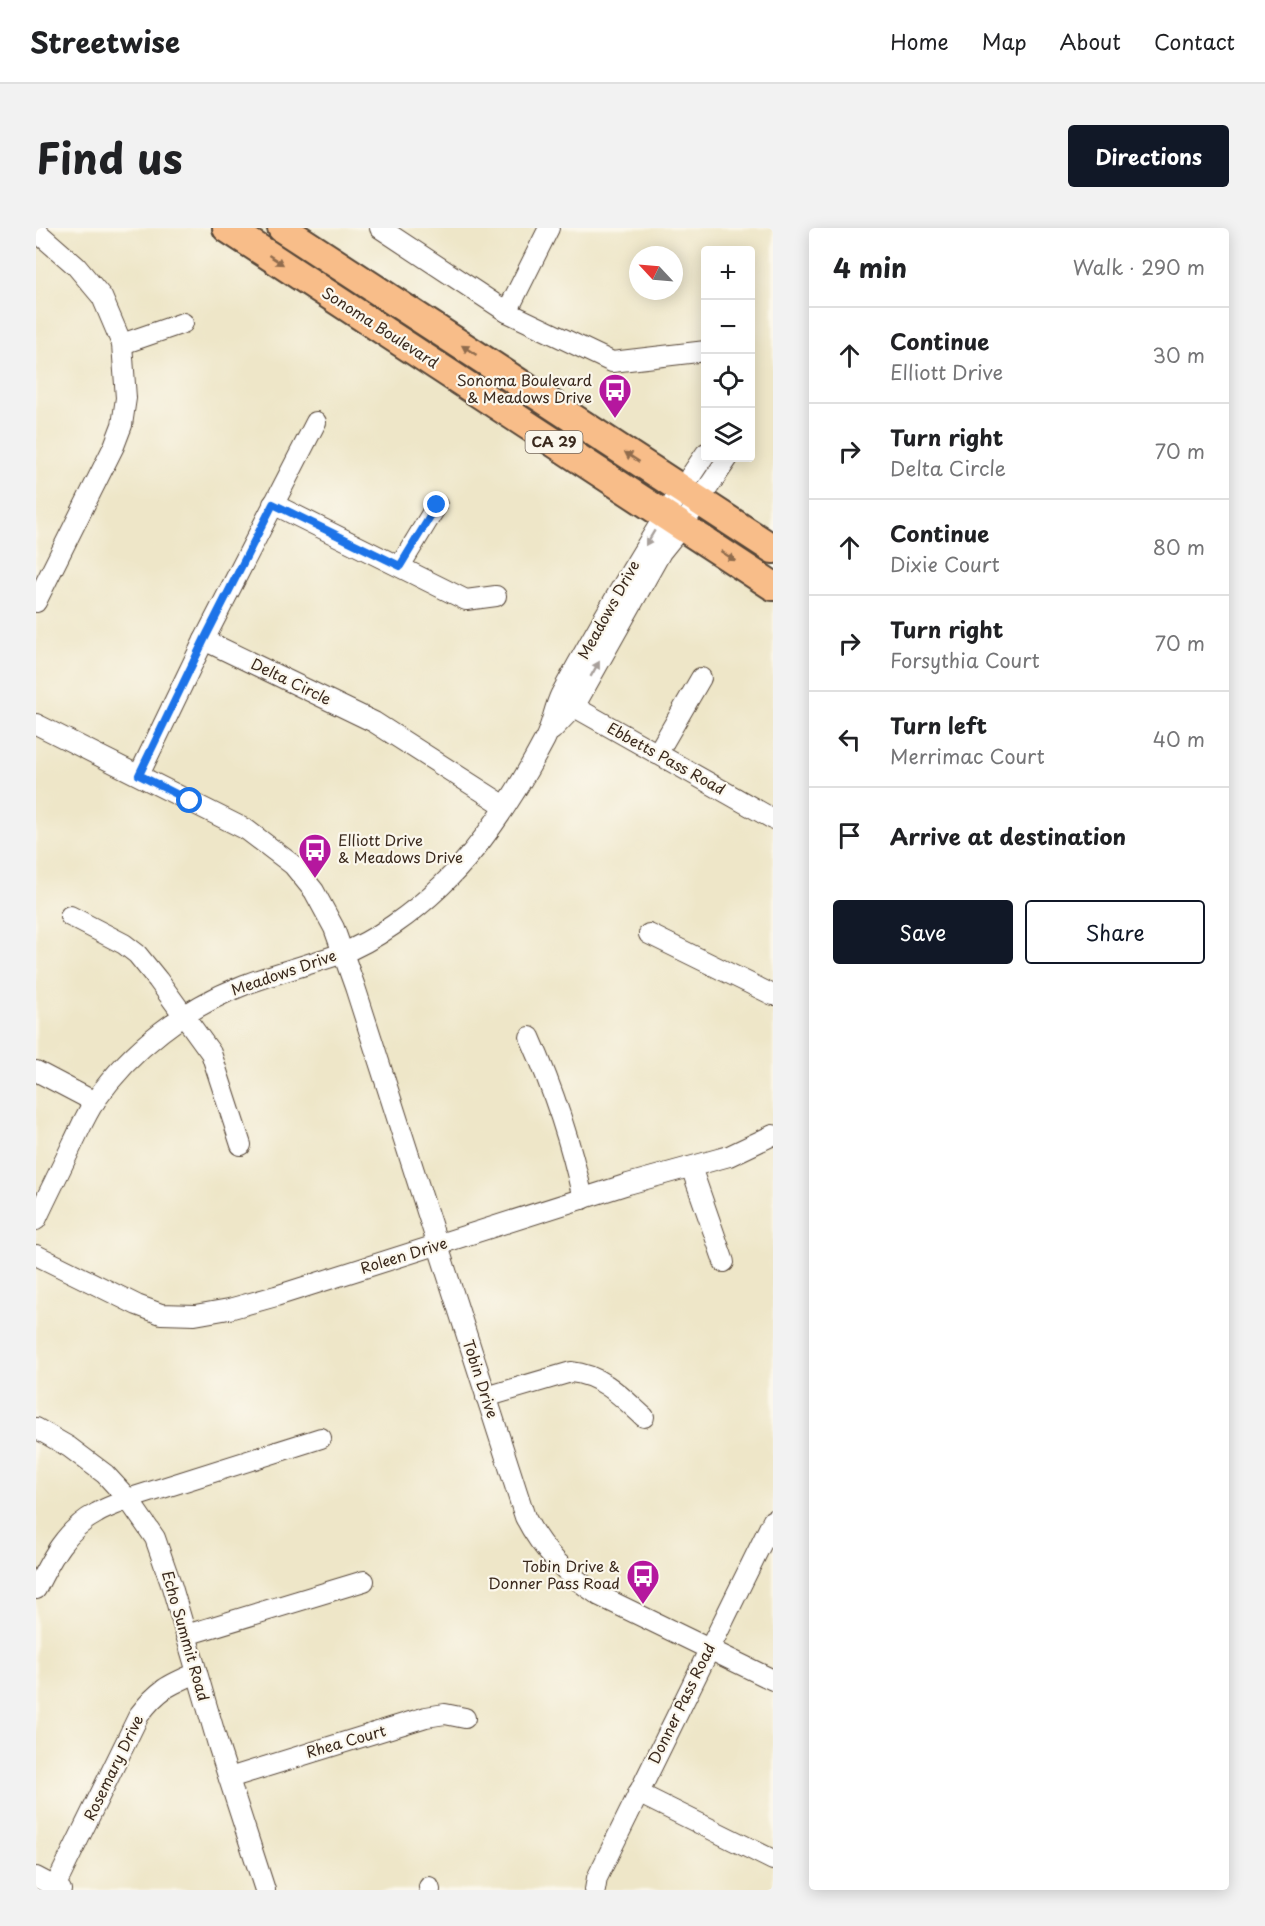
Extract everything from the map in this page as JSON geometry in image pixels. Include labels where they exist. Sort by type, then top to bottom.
[{"type":"highway","name":"Sonoma Boulevard","points":[[227,228],[773,586]]},
{"type":"highway","name":"Sonoma Boulevard","points":[[282,228],[773,549]]},
{"type":"street","points":[[380,228],[507,312],[612,362],[701,351]]},
{"type":"street","points":[[507,312],[549,228]]},
{"type":"street","points":[[36,231],[76,266],[102,297],[122,344],[126,398],[122,425],[111,451],[36,602]]},
{"type":"street","points":[[122,344],[183,323]]},
{"type":"street","points":[[139,775],[204,640],[316,422]]},
{"type":"street","points":[[690,494],[702,462]]},
{"type":"street","points":[[690,494],[724,462]]},
{"type":"street","name":"Meadows Drive","points":[[36,1220],[94,1102],[115,1075],[143,1047],[183,1015],[244,985],[343,953],[391,926],[440,887],[473,853],[505,806],[566,702],[661,552],[673,520],[690,494]]},
{"type":"street","points":[[273,504],[466,600],[496,596]]},
{"type":"street","points":[[400,566],[437,505]]},
{"type":"street","name":"Delta Circle","points":[[204,640],[374,722],[505,806]]},
{"type":"street","points":[[657,754],[701,678]]},
{"type":"street","name":"Ebbetts Pass Road","points":[[566,702],[773,819]]},
{"type":"street","name":"Tobin Drive","points":[[36,724],[247,830],[293,865],[314,891],[334,928],[355,987],[525,1517],[533,1533],[548,1554],[575,1580],[600,1596],[773,1680]]},
{"type":"street","points":[[70,916],[124,944],[159,980],[210,1053],[242,1145]]},
{"type":"street","points":[[649,934],[773,995]]},
{"type":"street","points":[[530,1037],[551,1086],[578,1171],[584,1199]]},
{"type":"street","points":[[36,1071],[94,1102]]},
{"type":"street","name":"Roleen Drive","points":[[36,1255],[137,1305],[161,1314],[195,1315],[267,1299],[628,1184],[729,1156],[773,1135]]},
{"type":"street","points":[[691,1167],[724,1262]]},
{"type":"street","points":[[486,1397],[571,1372],[583,1373],[609,1385],[644,1417]]},
{"type":"street","name":"Echo Summit Road","points":[[36,1428],[69,1447],[105,1474],[128,1499],[155,1538],[265,1890]]},
{"type":"street","points":[[36,1589],[64,1539],[76,1527],[97,1513],[128,1499],[321,1438]]},
{"type":"street","name":"Donner Pass Road","points":[[595,1890],[597,1878],[773,1520]]},
{"type":"street","points":[[186,1635],[364,1581]]},
{"type":"street","name":"Rosemary Drive","points":[[58,1888],[139,1715],[153,1696],[173,1682],[197,1673]]},
{"type":"street","name":"Rhea Court","points":[[229,1778],[426,1717],[445,1714],[465,1718]]},
{"type":"street","points":[[638,1793],[773,1860]]},
{"type":"street","points":[[36,1877],[58,1888]]},
{"type":"place","name":"Sonoma Boulevard & Meadows Drive","points":[[615,419]]},
{"type":"place","name":"Elliott Drive & Meadows Drive","points":[[315,879]]},
{"type":"place","name":"Tobin Drive & Donner Pass Road","points":[[643,1605]]},
{"type":"route","points":[[190,801],[139,775],[273,504],[400,566],[437,505]]}]
